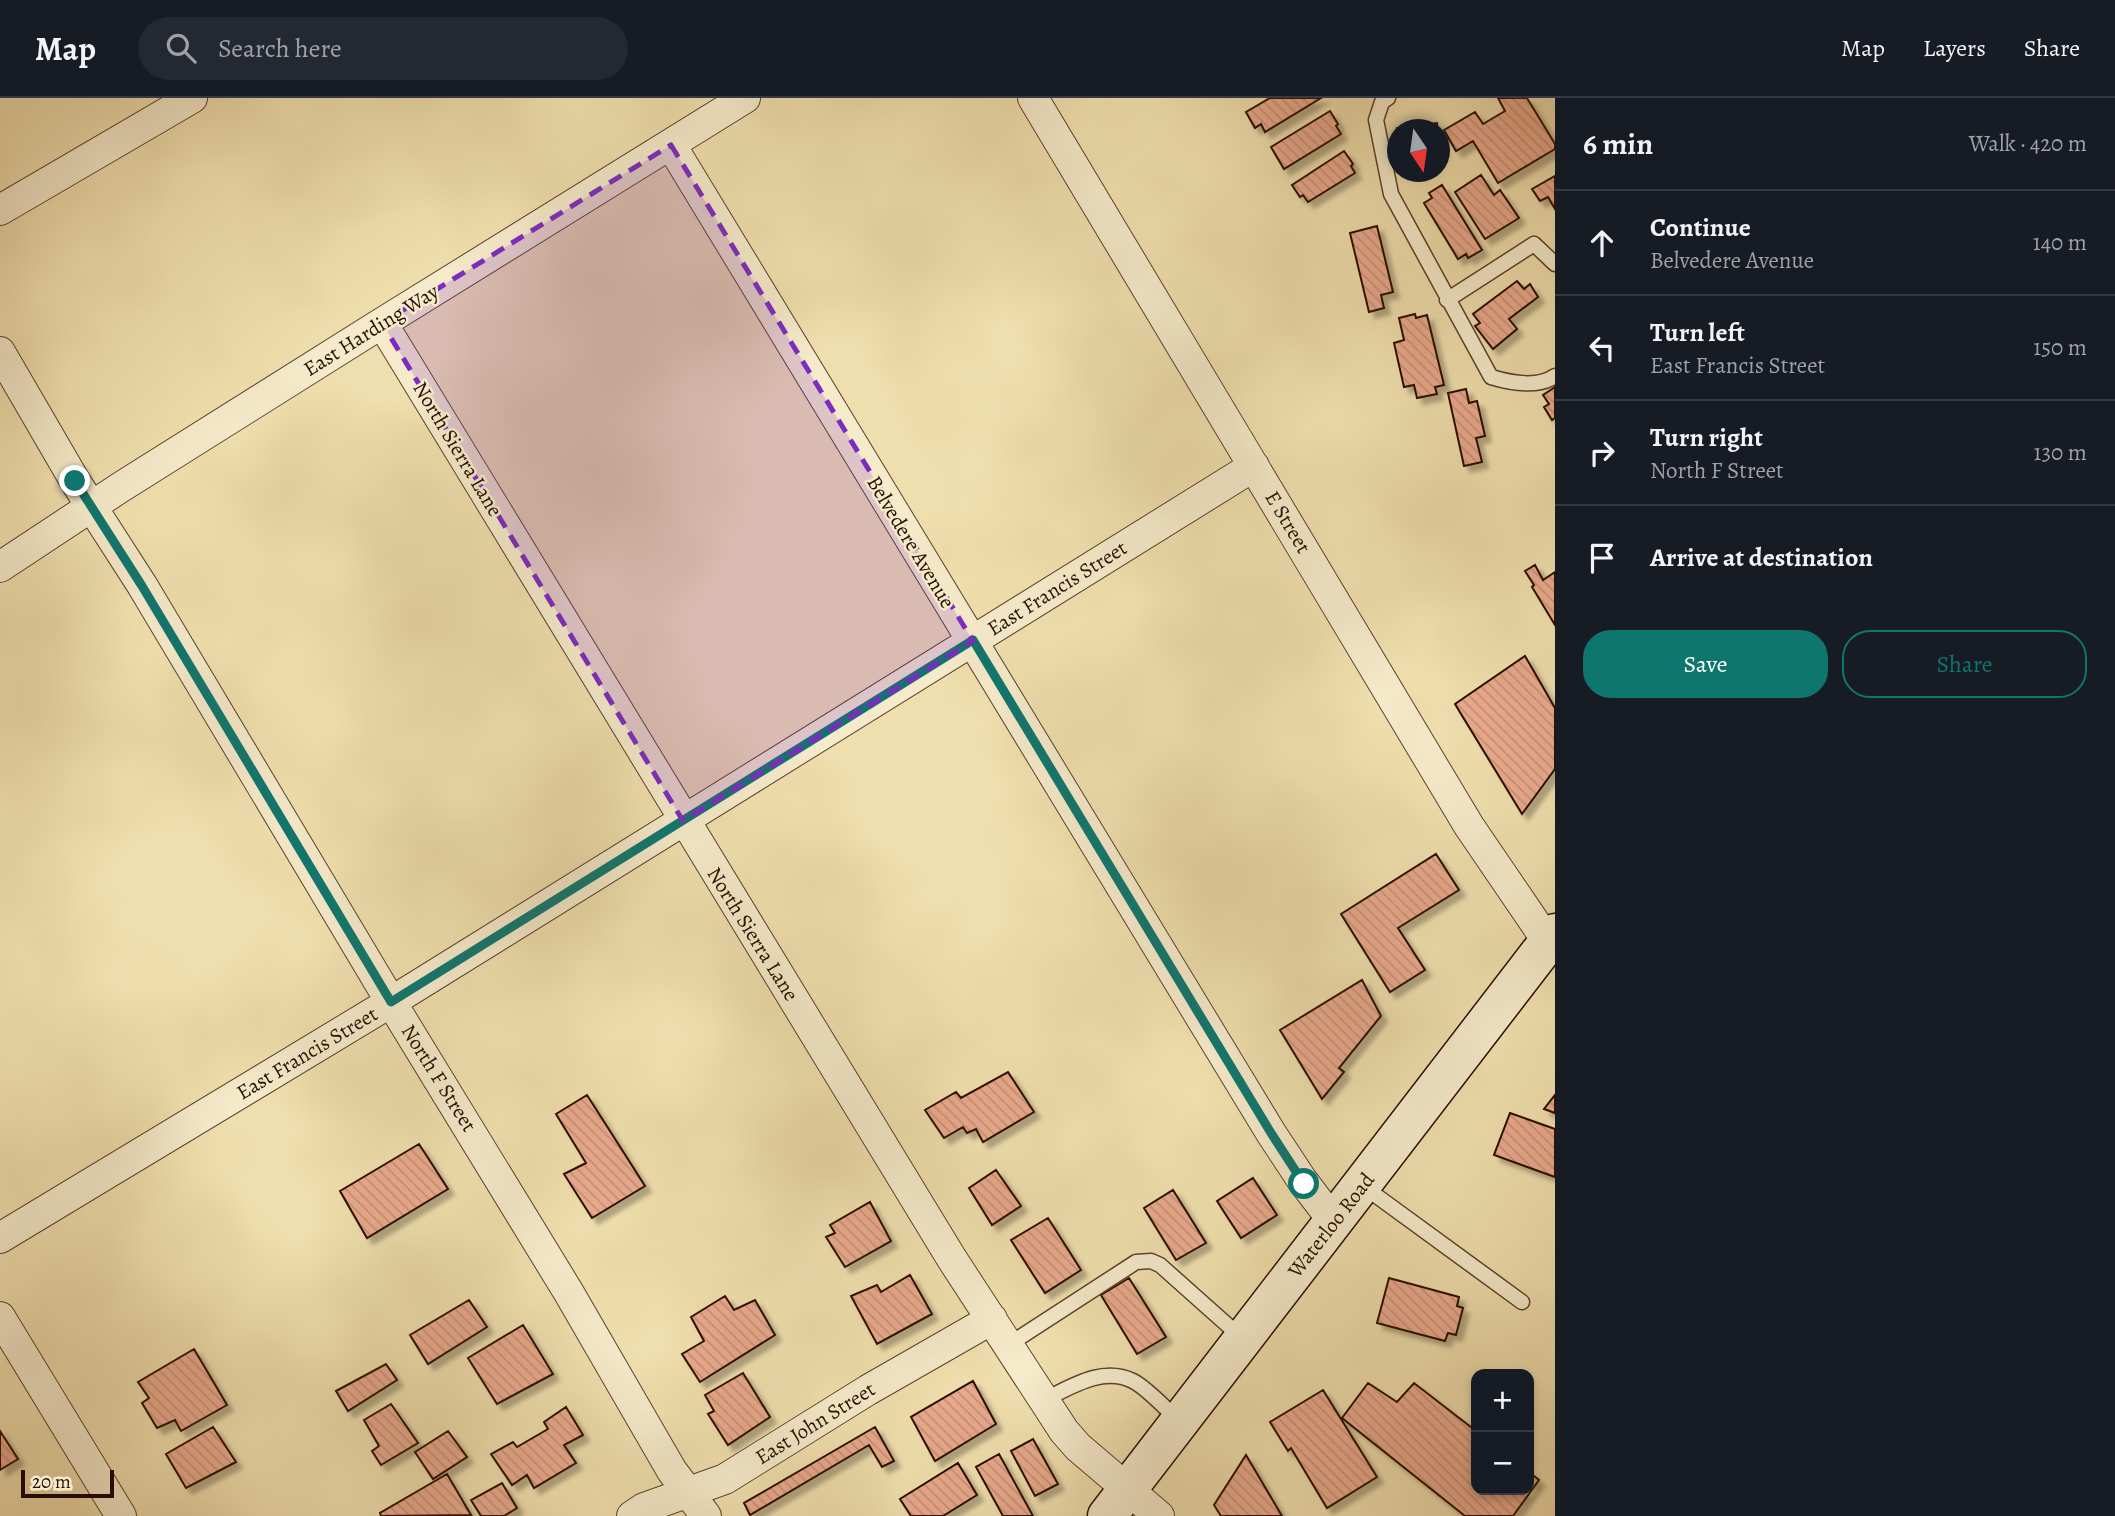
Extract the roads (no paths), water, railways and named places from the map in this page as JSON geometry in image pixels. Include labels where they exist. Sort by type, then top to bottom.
[{"type":"main road","name":"Waterloo Road","points":[[1117,1502],[1552,937]]},
{"type":"street","points":[[0,210],[192,98]]},
{"type":"street","name":"East Harding Way","points":[[0,567],[121,487],[746,98]]},
{"type":"street","name":"E Street","points":[[1033,98],[1469,826],[1552,937]]},
{"type":"street","name":"Belvedere Avenue","points":[[671,145],[1271,1133],[1301,1180],[1334,1222]]},
{"type":"street","name":"North Sierra Lane","points":[[382,323],[952,1259],[1064,1430],[1117,1502],[1159,1516]]},
{"type":"street","name":"North F Street","points":[[0,352],[555,1269],[672,1471],[706,1516]]},
{"type":"street","name":"East Francis Street","points":[[0,1238],[391,1002],[1254,466]]},
{"type":"street","points":[[0,1317],[121,1516]]},
{"type":"street","name":"East John Street","points":[[632,1516],[645,1508],[725,1479],[868,1390],[992,1319]]},
{"type":"lane","points":[[1388,98],[1382,102],[1376,120],[1391,194],[1491,377],[1510,383],[1546,382],[1555,376]]},
{"type":"lane","points":[[1447,300],[1534,244],[1555,264]]},
{"type":"lane","points":[[1362,1186],[1522,1302]]},
{"type":"lane","points":[[1009,1345],[1136,1262],[1150,1261],[1160,1265],[1244,1339]]},
{"type":"lane","points":[[1044,1400],[1084,1381],[1111,1376],[1133,1381],[1180,1422]]}]
